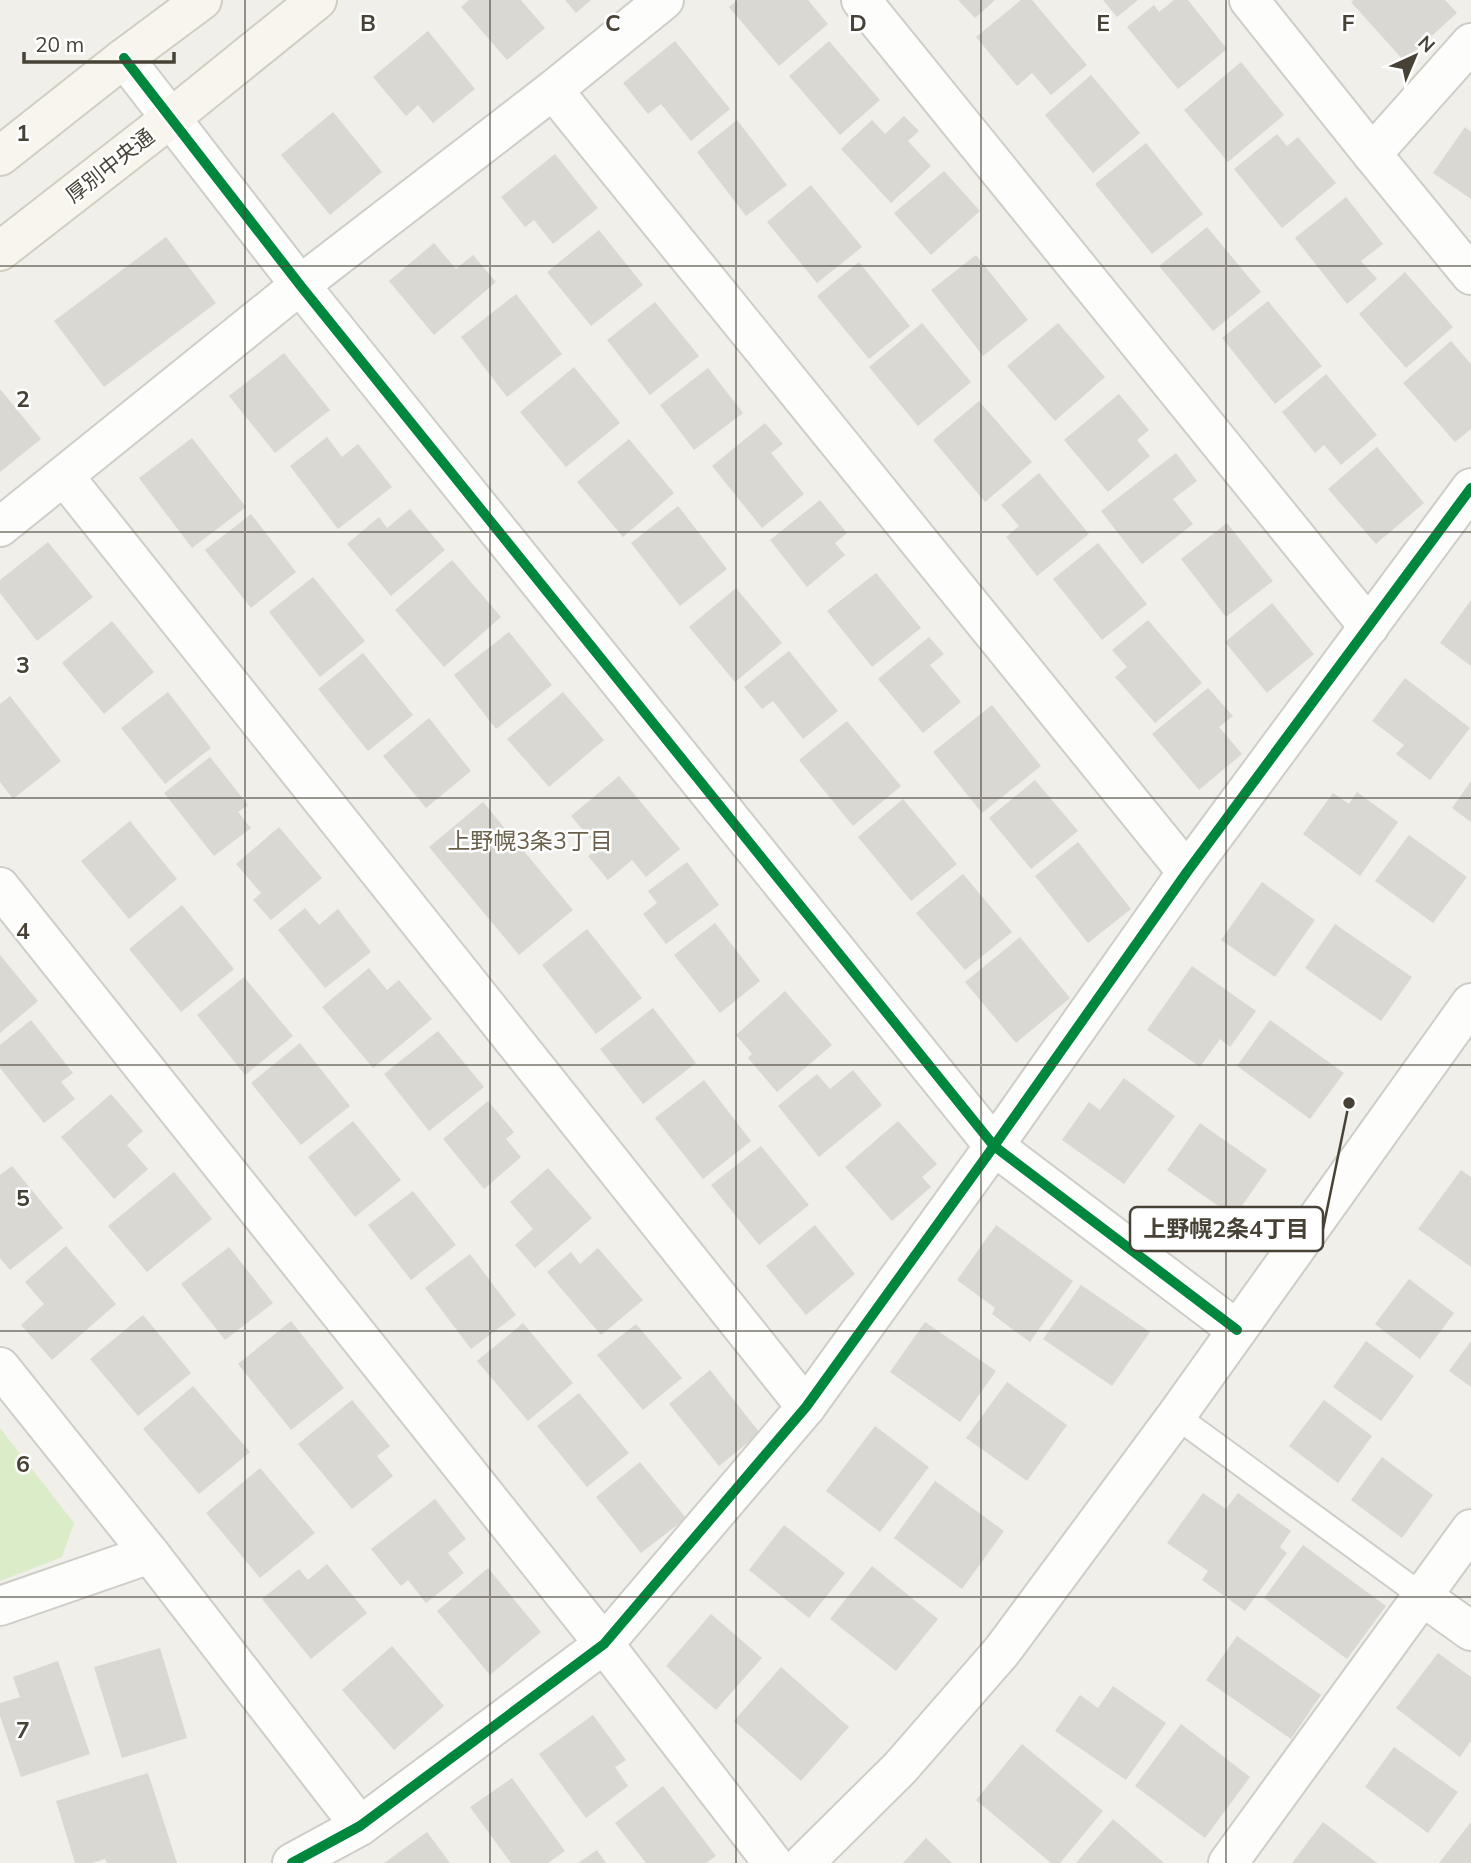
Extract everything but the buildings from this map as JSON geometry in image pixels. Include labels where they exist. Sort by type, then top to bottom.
[{"type":"main road","points":[[0,156],[202,0]]},
{"type":"main road","name":"厚別中央通","points":[[0,251],[317,0]]},
{"type":"street","points":[[0,527],[300,285],[553,90],[664,0]]},
{"type":"street","points":[[861,0],[1369,627]]},
{"type":"street","points":[[1249,0],[1471,275]]},
{"type":"street","points":[[1372,154],[1471,43]]},
{"type":"street","points":[[124,58],[300,285],[994,1146],[1237,1329]]},
{"type":"street","points":[[553,90],[1187,872]]},
{"type":"street","points":[[64,476],[806,1407]]},
{"type":"street","points":[[292,1863],[360,1826],[604,1644],[806,1407],[1187,872],[1369,627],[1467,504]]},
{"type":"street","points":[[0,887],[604,1644],[774,1863]]},
{"type":"street","points":[[804,1863],[900,1768],[1002,1651],[1176,1416],[1471,1003]]},
{"type":"street","points":[[0,1367],[150,1554],[360,1826]]},
{"type":"street","points":[[1227,1863],[1471,1529]]},
{"type":"street","points":[[0,1606],[150,1554]]},
{"type":"street","points":[[1422,1596],[1471,1631]]},
{"type":"lane","points":[[1176,1416],[1422,1596]]},
{"type":"green space","points":[[0,1428],[74,1523],[62,1557],[0,1581]]},
{"type":"cycle path","points":[[124,58],[300,285],[994,1146],[1237,1330]]},
{"type":"cycle path","points":[[292,1863],[360,1826],[604,1644],[806,1407],[1187,872],[1471,488]]},
{"type":"place","name":"上野幌2条4丁目","points":[[1349,1103]]},
{"type":"district","name":"上野幌3条3丁目","points":[[530,841]]}]
